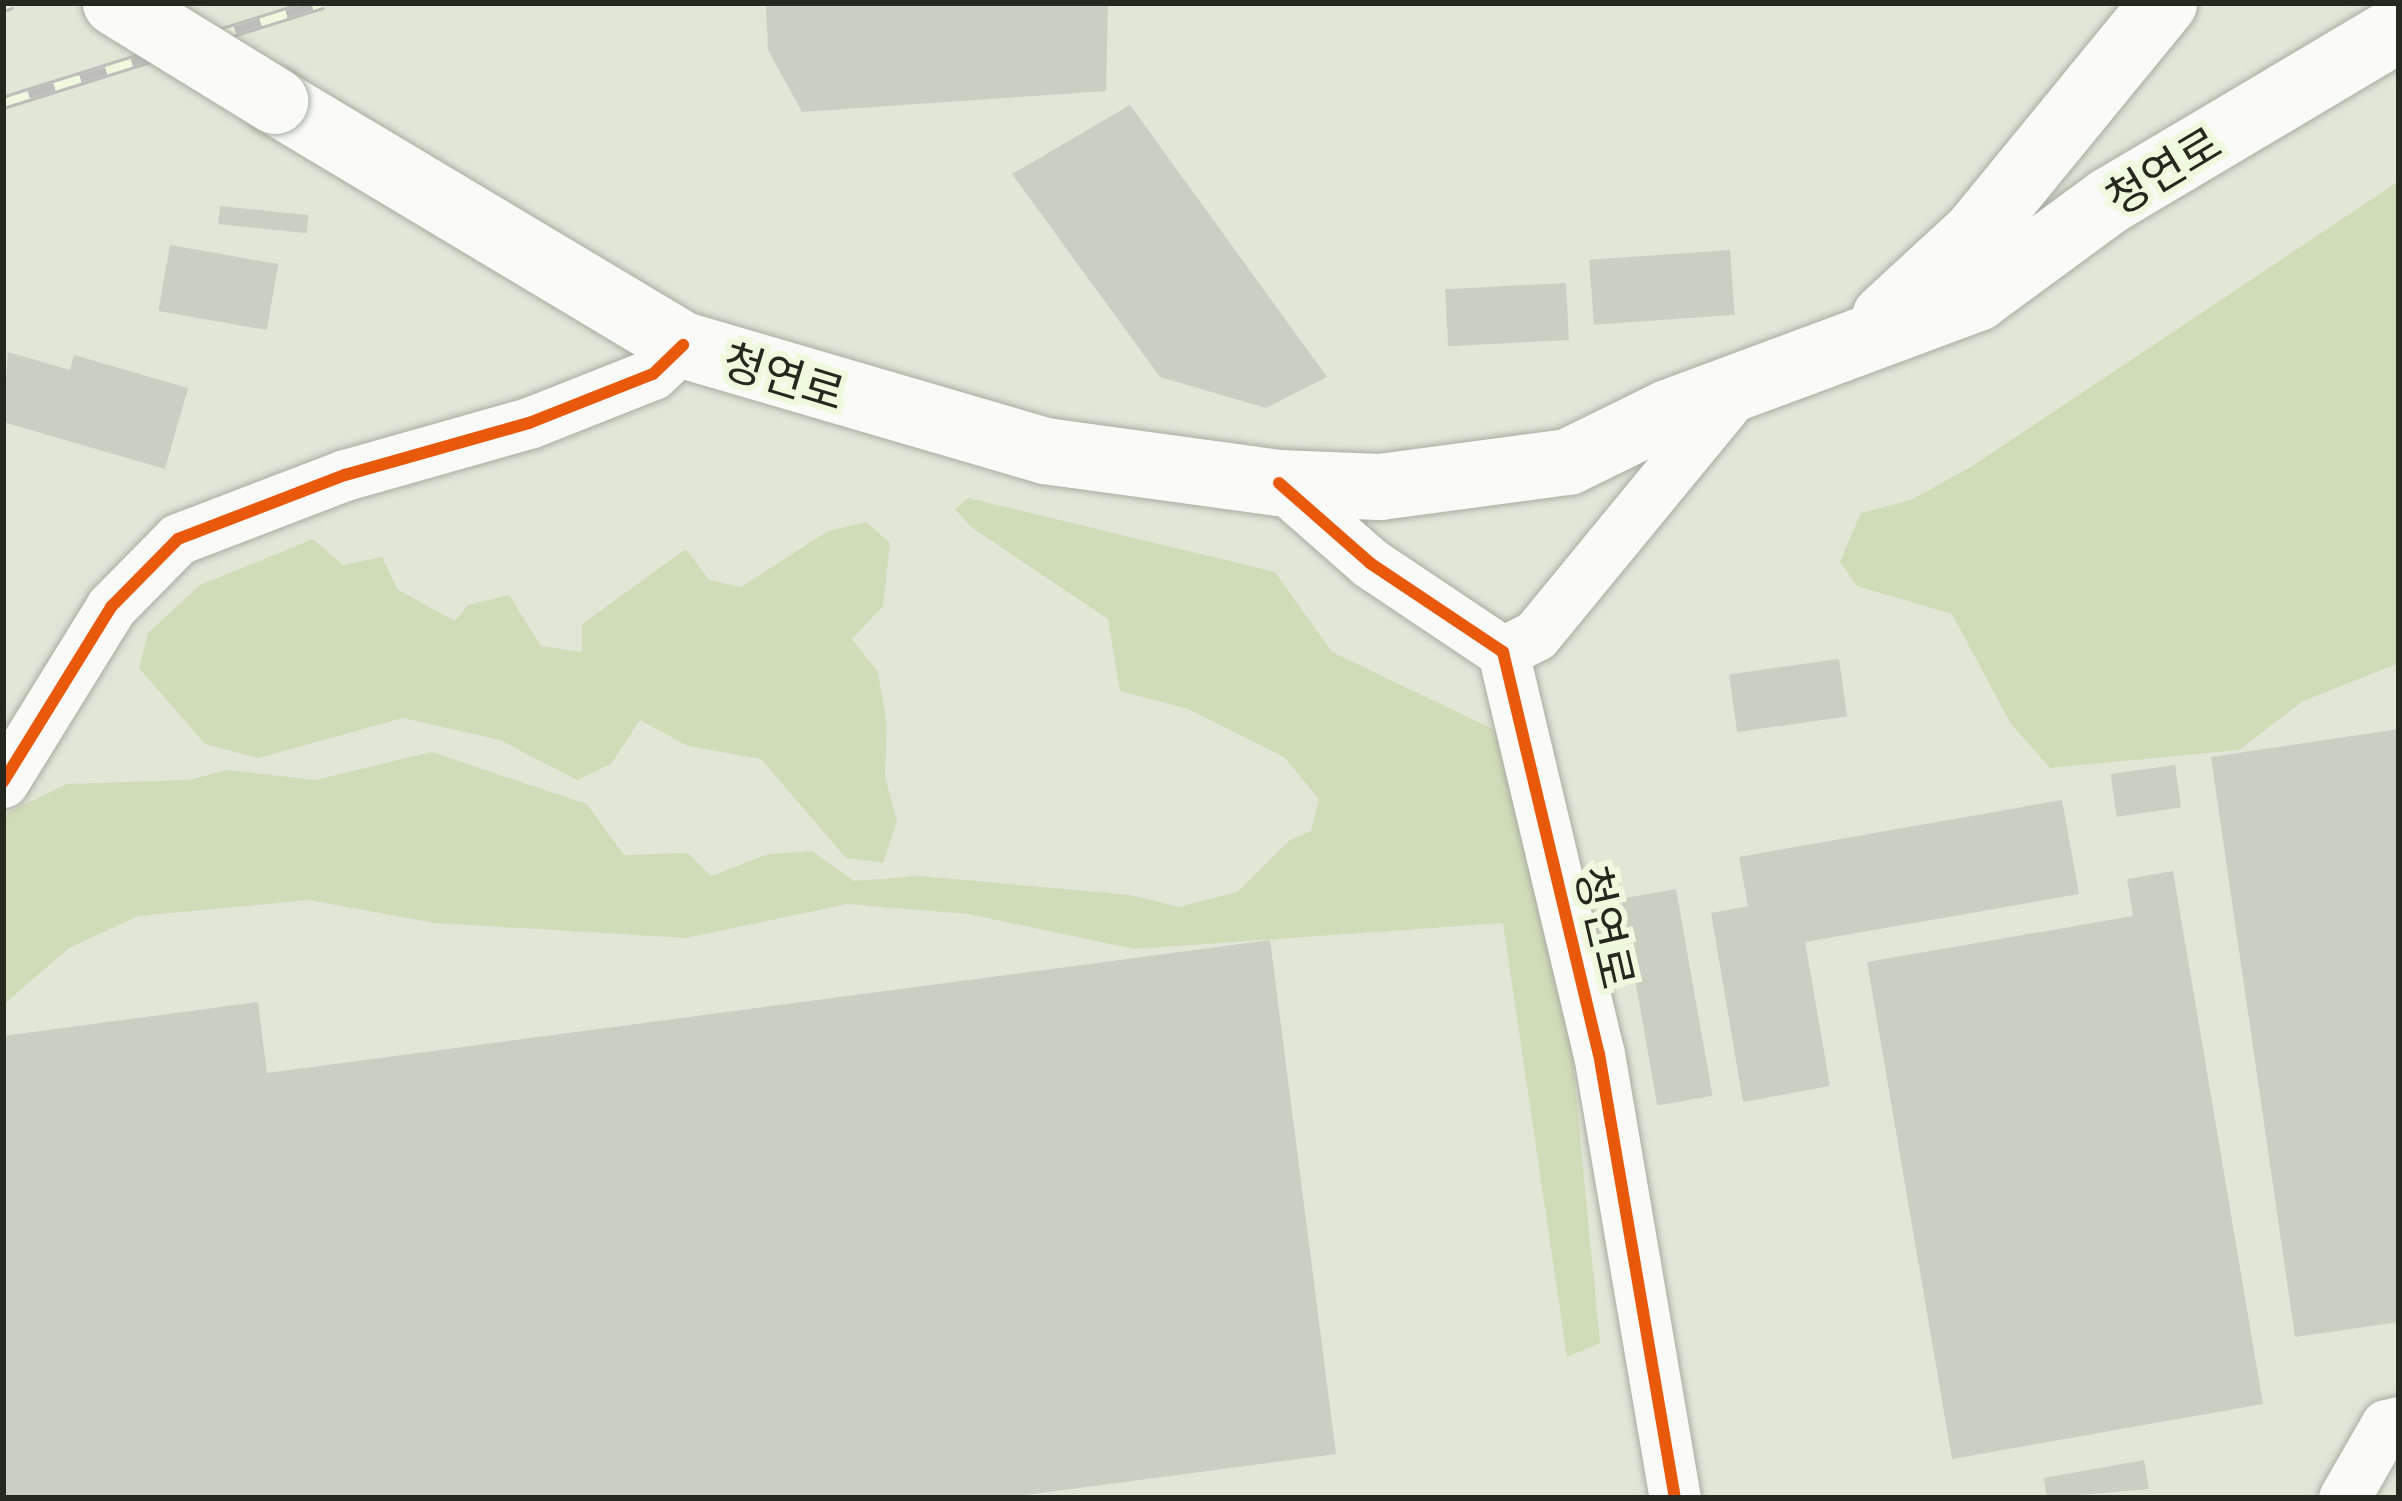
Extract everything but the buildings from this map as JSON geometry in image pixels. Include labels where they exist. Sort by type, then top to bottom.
[{"type":"main road","name":"청연로","points":[[116,3],[683,345],[1045,451],[1280,483],[1380,487],[1568,462],[1903,308],[1976,233],[2164,3]]},
{"type":"main road","name":"청연로","points":[[1768,374],[1976,298],[2109,201],[2399,29]]},
{"type":"street","points":[[3,782],[111,607],[178,539],[323,482],[550,416],[653,374],[683,345]]},
{"type":"street","name":"청연로","points":[[1675,1498],[1599,1054],[1504,652],[1536,635],[1768,374]]},
{"type":"street","points":[[1280,483],[1370,563],[1504,652]]},
{"type":"street","points":[[2344,1498],[2386,1425],[2399,1422]]},
{"type":"green space","points":[[2399,181],[2399,663],[2303,701],[2239,750],[2050,768],[2011,724],[1952,614],[1857,586],[1840,562],[1861,513],[1911,500],[1974,465]]},
{"type":"green space","points":[[968,498],[1275,572],[1332,652],[1495,730],[1570,1032],[1600,1343],[1567,1357],[1503,923],[1134,949],[968,914],[847,904],[686,938],[435,923],[309,900],[138,916],[69,948],[3,1005],[3,815],[67,784],[189,780],[227,770],[315,780],[432,752],[587,804],[624,855],[688,853],[711,876],[768,854],[812,851],[854,881],[920,876],[1131,895],[1179,907],[1237,892],[1290,840],[1311,831],[1319,799],[1284,757],[1188,709],[1120,691],[1108,619],[971,527],[955,509]]},
{"type":"green space","points":[[866,522],[890,543],[883,606],[852,639],[878,672],[887,724],[885,777],[897,821],[883,863],[846,858],[761,759],[688,746],[640,720],[611,764],[577,780],[500,740],[403,718],[258,758],[205,744],[139,668],[148,633],[200,585],[313,539],[343,565],[382,557],[398,590],[455,621],[468,605],[509,595],[541,646],[582,652],[582,624],[686,549],[709,580],[741,587],[828,531]]},
{"type":"railway","points":[[3,6],[11,3]]},
{"type":"railway","points":[[3,103],[323,3]]},
{"type":"cycle path","points":[[3,782],[111,607],[178,539],[345,475],[529,423],[653,374],[683,345]]},
{"type":"cycle path","points":[[1279,483],[1370,563],[1503,652],[1599,1054],[1675,1498]]}]
